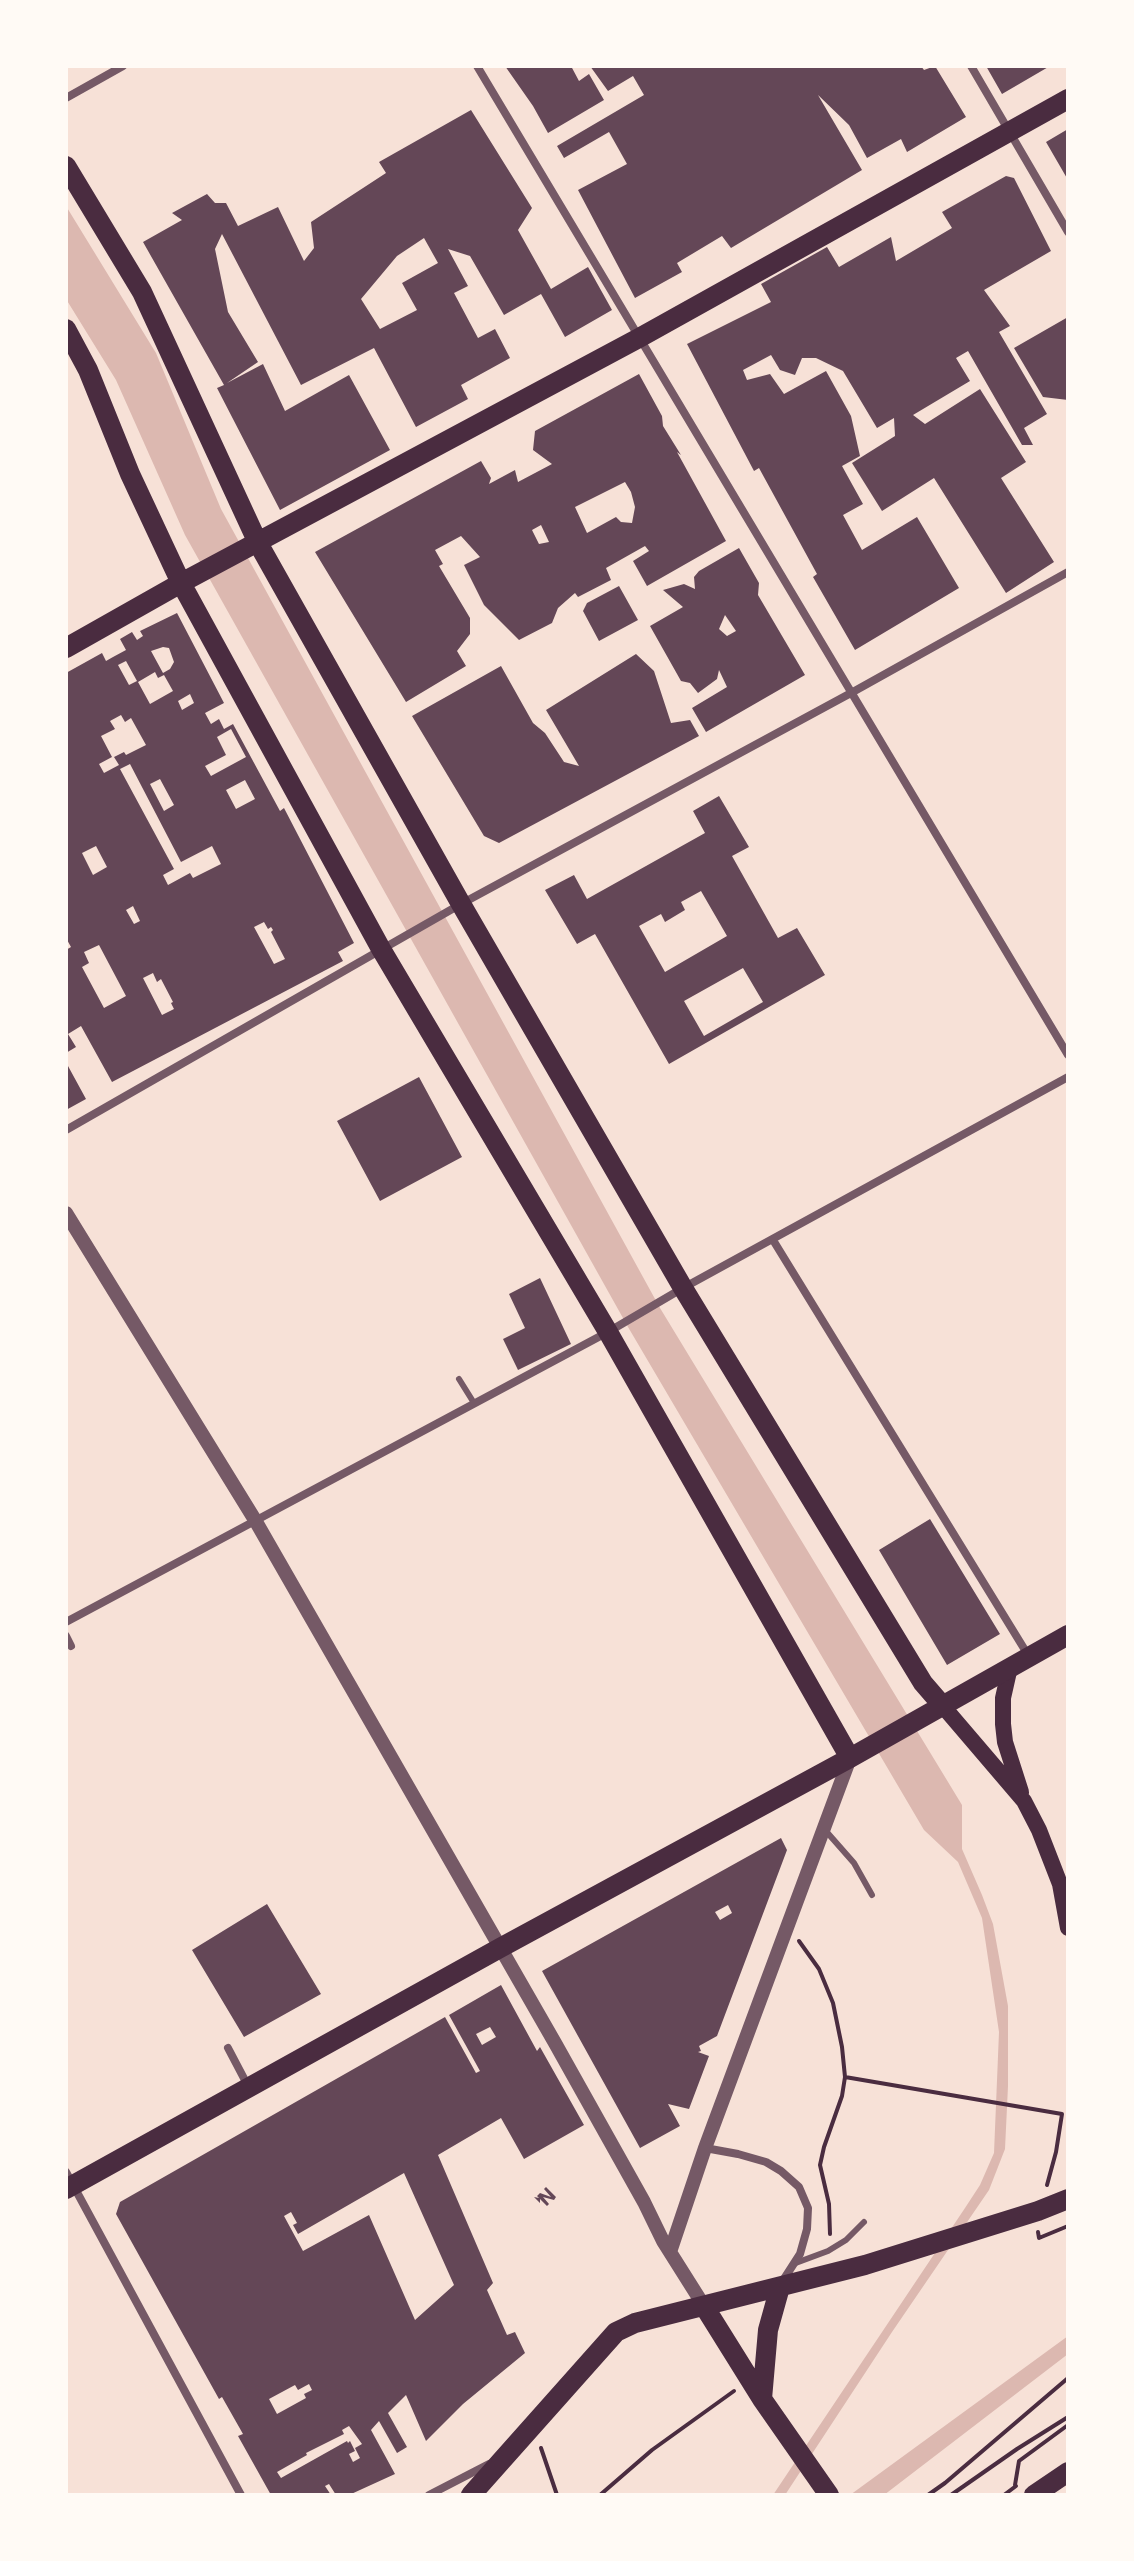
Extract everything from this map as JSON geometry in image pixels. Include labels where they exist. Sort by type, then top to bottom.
[{"type":"main road","points":[[66,648],[181,583],[639,338],[1068,99]]},
{"type":"main road","points":[[66,166],[142,292],[258,543],[461,904],[683,1288],[923,1683],[1024,1801]]},
{"type":"main road","points":[[66,329],[88,370],[130,474],[181,583],[381,949],[608,1332],[850,1758]]},
{"type":"main road","points":[[68,2182],[249,2088],[1068,1635]]},
{"type":"main road","points":[[1010,1667],[1003,1698],[1005,1742],[1024,1801],[1045,1843],[1060,1884],[1068,1928]]},
{"type":"main road","points":[[471,2495],[616,2332],[635,2323],[865,2265],[1068,2199]]},
{"type":"main road","points":[[762,2399],[768,2330],[780,2287]]},
{"type":"main road","points":[[704,2306],[762,2399],[829,2495]]},
{"type":"main road","points":[[1024,2491],[1068,2472]]},
{"type":"street","points":[[66,98],[123,66]]},
{"type":"street","points":[[477,66],[1068,1055]]},
{"type":"street","points":[[971,66],[1068,232]]},
{"type":"street","points":[[66,1130],[461,904],[1068,572]]},
{"type":"street","points":[[66,1622],[608,1332],[1068,1077]]},
{"type":"street","points":[[66,1213],[255,1520],[670,2252],[704,2306]]},
{"type":"street","points":[[773,1240],[1029,1656]]},
{"type":"street","points":[[66,1636],[71,1646]]},
{"type":"street","points":[[670,2252],[705,2148],[850,1758]]},
{"type":"street","points":[[228,2048],[249,2088]]},
{"type":"street","points":[[705,2148],[766,2162],[799,2187],[808,2208],[804,2244],[780,2287]]},
{"type":"street","points":[[68,2182],[241,2495]]},
{"type":"street","points":[[429,2495],[504,2457]]},
{"type":"lane","points":[[459,1379],[474,1403]]},
{"type":"lane","points":[[824,1828],[854,1863],[872,1895]]},
{"type":"lane","points":[[793,2264],[828,2251],[846,2240],[864,2222]]},
{"type":"path","points":[[787,1927],[805,1948],[827,1985],[840,2036],[845,2077],[820,2165],[829,2204],[831,2227],[828,2251]]},
{"type":"path","points":[[845,2077],[1062,2114],[1056,2152],[1038,2211]]},
{"type":"path","points":[[600,2495],[652,2450],[732,2394],[749,2378]]},
{"type":"path","points":[[928,2495],[1068,2378]]},
{"type":"path","points":[[951,2495],[1068,2417]]},
{"type":"path","points":[[1024,2491],[1019,2461],[1068,2425]]},
{"type":"path","points":[[547,2465],[557,2495]]},
{"type":"shaded area","points":[[66,206],[156,353],[221,509],[660,1308],[962,1805],[962,1849],[993,1924],[1008,2006],[1005,2149],[989,2190],[785,2495],[773,2495],[980,2185],[994,2153],[999,2032],[982,1918],[958,1862],[924,1830],[628,1327],[185,535],[116,380],[66,299]]},
{"type":"shaded area","points":[[1068,2336],[1068,2354],[884,2495],[850,2495]]},
{"type":"building","points":[[505,66],[571,66],[579,81],[589,74],[604,100],[548,133]]},
{"type":"building","points":[[590,66],[921,66],[924,70],[935,66],[966,117],[907,152],[901,139],[867,158],[849,125],[818,95],[862,170],[731,248],[722,236],[677,263],[682,272],[635,298],[578,190],[627,164],[609,132],[564,158],[557,146],[644,95],[633,76],[608,91]]},
{"type":"building","points":[[986,66],[1050,66],[1002,94]]},
{"type":"building","points":[[471,110],[532,208],[518,230],[551,289],[588,267],[612,310],[565,337],[541,294],[504,315],[470,256],[448,249],[468,286],[454,293],[478,338],[495,329],[510,358],[461,385],[468,399],[416,427],[374,348],[301,385],[222,234],[215,249],[228,312],[258,362],[227,383],[263,364],[285,411],[349,375],[390,450],[280,510],[217,388],[224,385],[143,242],[182,220],[172,213],[207,194],[215,203],[226,203],[238,226],[278,207],[304,261],[314,248],[311,222],[386,173],[379,162]],"holes":[[[424,238],[438,263],[402,283],[417,310],[380,329],[361,299],[397,256]]]},
{"type":"building","points":[[1068,129],[1068,180],[1046,142]]},
{"type":"building","points":[[1006,176],[1014,178],[1051,251],[984,290],[1010,326],[999,332],[1047,414],[1024,428],[1033,445],[1022,445],[968,351],[956,358],[970,381],[913,415],[925,424],[980,389],[1026,462],[1001,478],[1054,562],[1006,593],[934,478],[882,511],[852,463],[895,436],[894,418],[877,428],[843,371],[816,358],[802,358],[795,375],[780,370],[771,355],[743,370],[747,380],[770,374],[784,394],[826,371],[851,416],[860,456],[842,466],[863,504],[843,515],[862,550],[917,517],[959,588],[855,650],[813,577],[817,574],[759,468],[754,471],[687,344],[771,302],[761,284],[827,247],[839,267],[891,237],[896,261],[952,228],[942,212]]},
{"type":"building","points":[[1068,317],[1068,400],[1043,397],[1014,348]]},
{"type":"building","points":[[639,374],[662,416],[663,426],[726,541],[647,586],[633,561],[649,551],[645,546],[606,568],[611,580],[578,597],[575,593],[558,608],[552,623],[519,640],[484,605],[464,565],[480,557],[461,536],[435,550],[443,564],[439,566],[470,618],[470,634],[457,651],[466,666],[406,702],[315,552],[481,461],[491,478],[489,484],[515,470],[518,482],[552,464],[533,450],[535,431]],"holes":[[[625,482],[635,507],[632,523],[621,522],[616,517],[587,533],[575,507]],[[541,525],[549,542],[539,544],[532,530]]]},
{"type":"building","points":[[739,548],[759,583],[758,595],[805,675],[706,732],[692,708],[727,687],[719,670],[717,679],[698,693],[690,683],[681,681],[650,626],[683,607],[663,590],[684,584],[695,589],[694,577]],"holes":[[[725,615],[736,631],[727,636],[719,629]]]},
{"type":"building","points":[[619,586],[638,620],[599,641],[583,611],[587,603]]},
{"type":"building","points":[[177,613],[224,703],[205,713],[211,724],[219,719],[224,729],[233,724],[280,811],[284,808],[354,943],[338,952],[343,961],[112,1082],[81,1026],[68,1034],[76,1047],[66,1053],[66,950],[71,947],[66,938],[66,673],[102,653],[106,661],[126,650],[120,639],[132,632],[137,640],[143,636],[140,631]],"holes":[[[163,647],[169,648],[174,662],[163,673],[151,651]],[[126,661],[137,681],[129,685],[118,665]],[[155,672],[158,678],[164,675],[173,691],[150,704],[138,682]],[[190,694],[194,703],[182,710],[178,701]],[[121,715],[125,722],[131,718],[146,745],[114,757],[119,765],[104,773],[99,764],[112,757],[101,736],[115,729],[110,721]],[[231,729],[246,757],[211,776],[205,766],[226,755],[217,737]],[[130,764],[181,862],[212,846],[221,864],[193,878],[190,873],[168,885],[163,875],[174,869],[120,769]],[[160,779],[174,805],[164,811],[150,784]],[[245,780],[255,799],[236,809],[226,790]],[[96,846],[107,867],[93,875],[82,853]],[[133,906],[140,921],[134,924],[126,910]],[[264,922],[268,929],[271,927],[285,959],[274,964],[254,927]],[[99,945],[126,996],[104,1008],[82,967],[89,963],[84,952]],[[153,973],[157,982],[161,979],[174,1009],[162,1015],[143,978]]]},
{"type":"building","points":[[636,654],[654,671],[671,723],[690,720],[699,736],[499,843],[484,836],[412,716],[501,666],[533,723],[545,733],[564,762],[579,766],[546,710]]},
{"type":"building","points":[[719,796],[749,847],[732,856],[778,938],[797,928],[825,975],[669,1064],[595,934],[577,944],[545,890],[574,875],[587,899],[705,833],[693,811]],"holes":[[[701,891],[727,936],[665,972],[639,926],[661,914],[665,922],[685,910],[681,902]],[[743,968],[763,1002],[704,1036],[684,1001]]]},
{"type":"building","points":[[68,1066],[86,1099],[66,1110],[66,1068]]},
{"type":"building","points":[[419,1077],[462,1157],[380,1201],[337,1121]]},
{"type":"building","points":[[540,1278],[571,1344],[518,1370],[503,1339],[525,1328],[509,1294]]},
{"type":"building","points":[[930,1519],[1000,1634],[947,1665],[879,1550]]},
{"type":"building","points":[[781,1838],[787,1850],[717,2036],[699,2046],[701,2051],[698,2052],[709,2056],[689,2109],[668,2104],[680,2126],[640,2148],[542,1971]],"holes":[[[728,1905],[732,1913],[720,1920],[715,1912]]]},
{"type":"building","points":[[267,1904],[321,1994],[244,2037],[192,1950]]},
{"type":"building","points":[[501,1985],[537,2051],[540,2047],[584,2125],[524,2159],[501,2118],[438,2155],[493,2283],[487,2290],[507,2335],[515,2332],[525,2353],[463,2404],[426,2441],[406,2395],[388,2413],[407,2447],[397,2453],[379,2421],[371,2430],[395,2474],[349,2495],[336,2495],[329,2484],[325,2486],[331,2495],[271,2495],[238,2436],[243,2434],[222,2397],[219,2399],[116,2214],[120,2202],[445,2017],[476,2073],[480,2071],[449,2015]],"holes":[[[490,2027],[496,2037],[482,2045],[476,2034]],[[404,2173],[454,2285],[415,2320],[369,2215],[303,2251],[284,2216],[291,2212],[298,2234]],[[309,2384],[312,2390],[304,2394],[306,2398],[277,2414],[269,2399],[295,2385],[298,2390]],[[349,2426],[362,2444],[355,2448],[360,2458],[353,2462],[349,2454],[355,2451],[347,2441],[281,2478],[277,2472],[344,2434],[342,2430]]]},
{"type":"building","points":[[546,2187],[556,2197],[554,2200],[543,2197],[549,2204],[547,2206],[534,2197],[539,2198],[540,2193],[551,2197],[544,2189]]}]
